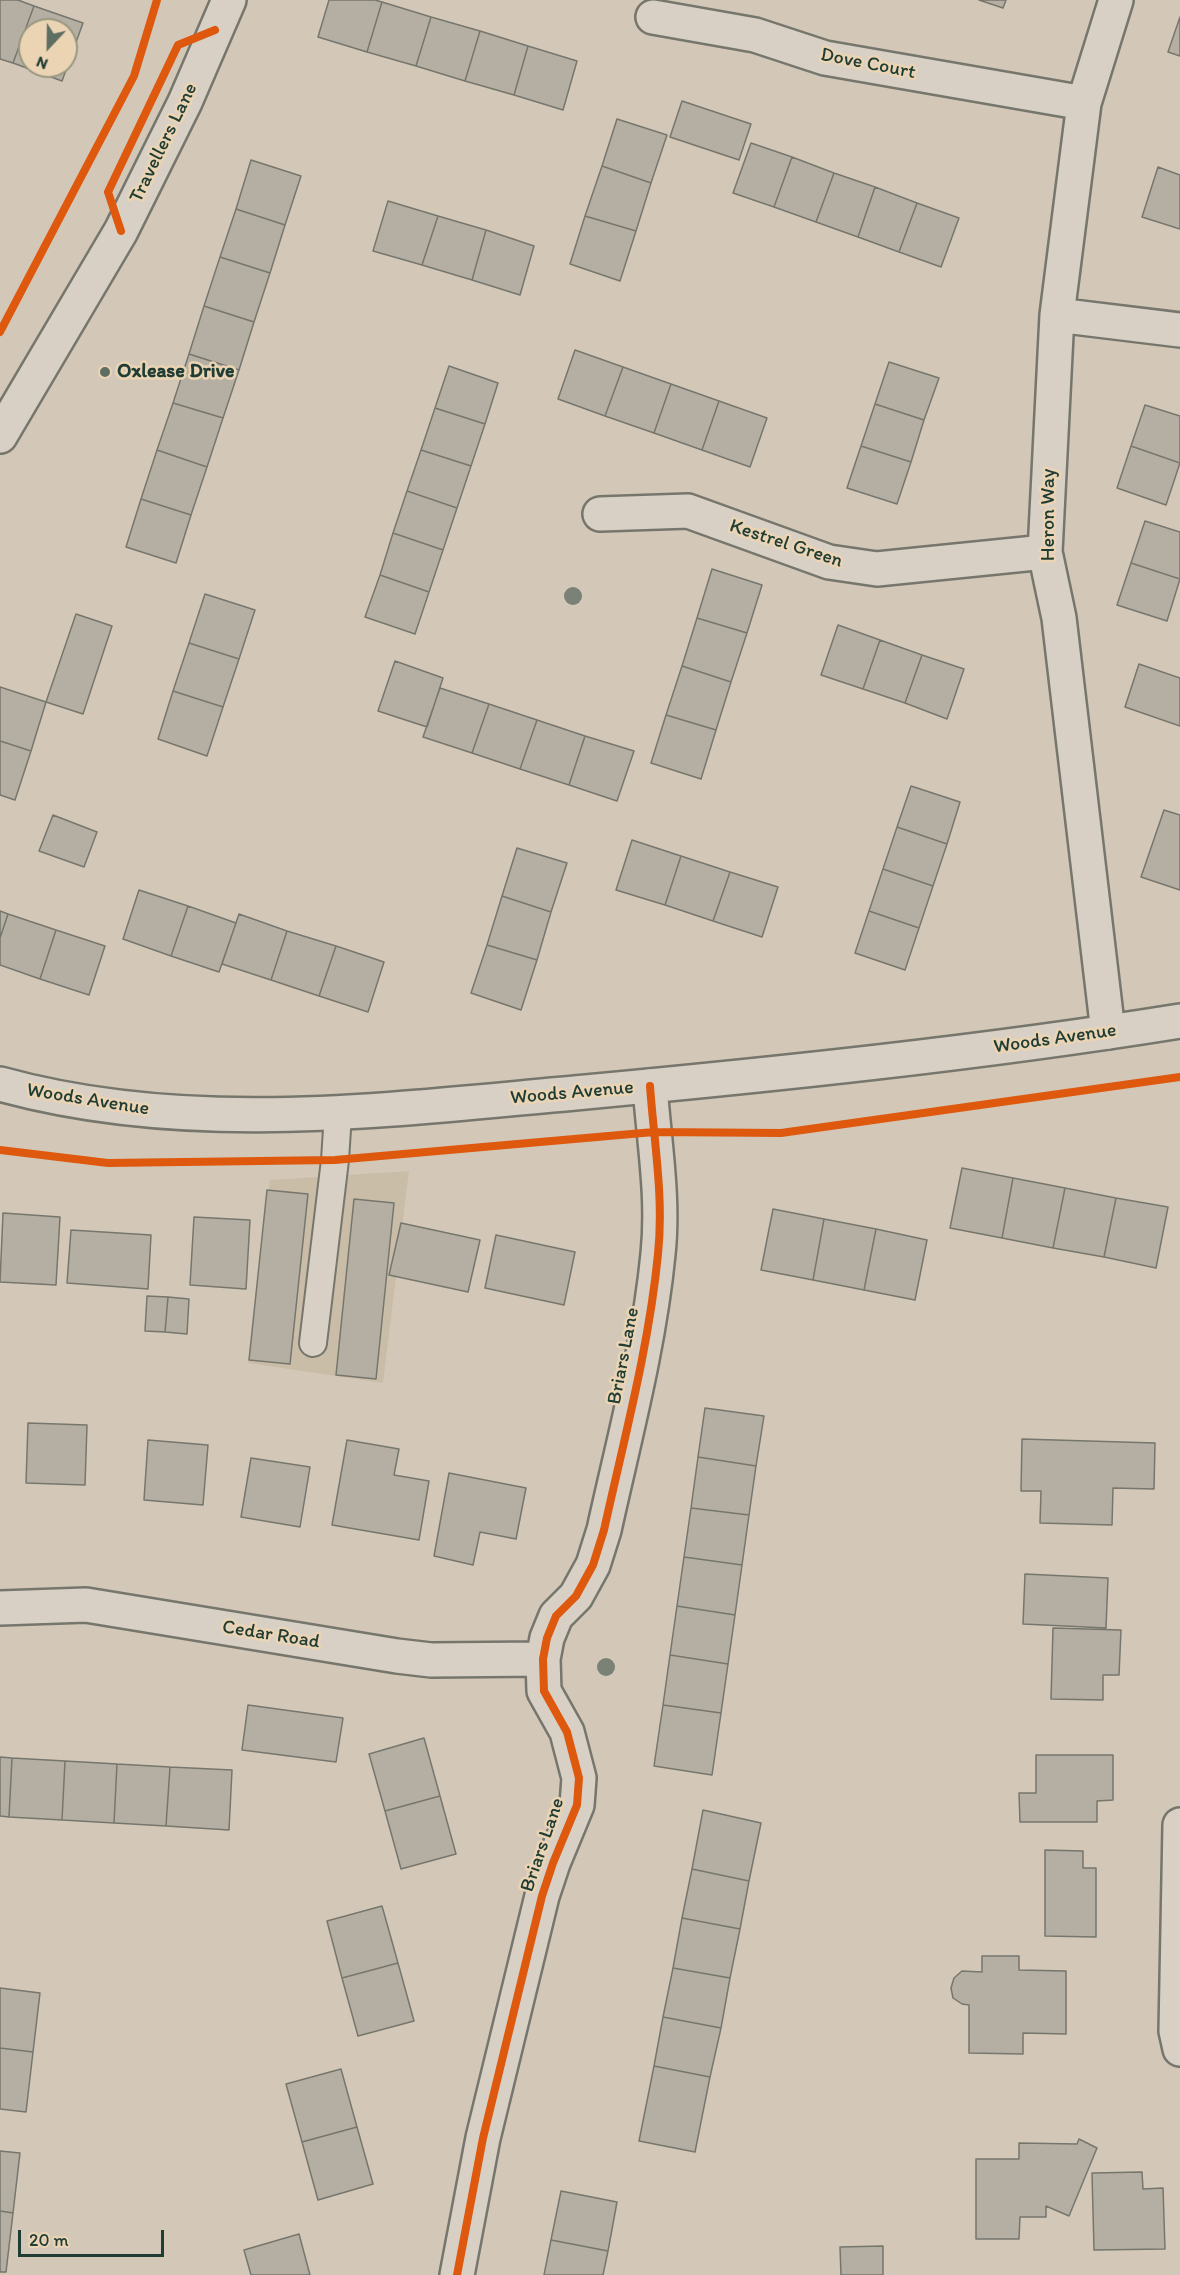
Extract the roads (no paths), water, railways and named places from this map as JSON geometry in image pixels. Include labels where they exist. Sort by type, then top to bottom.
[{"type":"street","name":"Travellers Lane","points":[[0,436],[121,231],[185,102],[228,0]]},
{"type":"street","name":"Heron Way","points":[[1108,1032],[1059,618],[1045,552],[1057,315],[1084,103],[1116,0]]},
{"type":"street","name":"Dove Court","points":[[653,17],[755,35],[825,58],[1084,103]]},
{"type":"street","points":[[1057,315],[1180,330]]},
{"type":"street","name":"Kestrel Green","points":[[600,514],[688,511],[829,562],[877,569],[1045,552]]},
{"type":"street","name":"Woods Avenue","points":[[0,1084],[28,1092],[110,1107],[188,1113],[338,1114],[869,1064],[1180,1021]]},
{"type":"street","name":"Briars Lane","points":[[457,2275],[483,2138],[542,1896],[577,1804],[579,1778],[567,1732],[544,1691],[543,1659],[546,1638],[556,1616],[576,1596],[593,1565],[604,1530],[650,1316],[658,1252],[660,1185],[650,1086]]},
{"type":"street","name":"Cedar Road","points":[[0,1608],[86,1605],[431,1660],[543,1659]]},
{"type":"street","points":[[1180,1826],[1176,2031],[1180,2049]]},
{"type":"lane","points":[[313,1343],[335,1160],[338,1114]]},
{"type":"place","name":"Oxlease Drive","points":[[105,372]]}]
